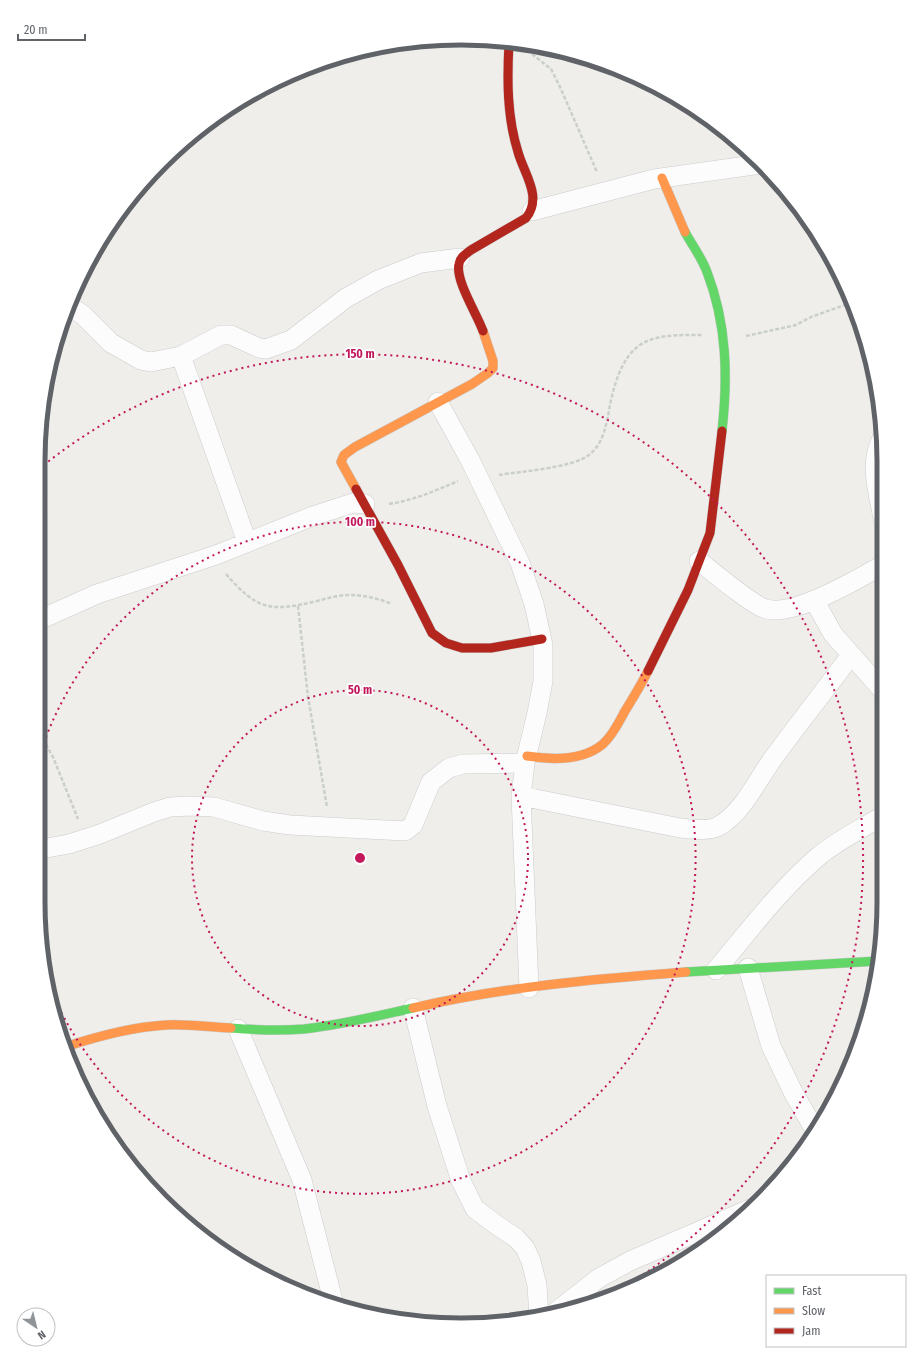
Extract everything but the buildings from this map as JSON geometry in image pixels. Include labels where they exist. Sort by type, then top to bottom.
[{"type":"street","points":[[509,48],[507,80],[510,120],[518,154],[532,188],[534,201],[532,211]]},
{"type":"street","points":[[74,309],[83,315],[111,343],[141,360],[150,362],[181,356],[221,336],[231,335],[259,348],[266,349],[278,346],[301,333],[362,288],[420,263],[460,258],[519,222],[532,211],[662,178],[753,165]]},
{"type":"street","points":[[45,849],[86,839],[170,807],[214,807],[262,821],[331,828],[405,831],[413,825],[431,782],[449,768],[463,764],[572,757],[588,753],[603,744],[612,734],[643,681],[688,590],[710,533],[725,404],[724,339],[721,315],[707,272],[682,227],[662,178]]},
{"type":"street","points":[[460,258],[458,270],[494,362],[491,370],[438,402],[355,447],[342,458],[341,462],[398,565],[432,633],[446,643],[462,648],[491,648],[542,639]]},
{"type":"street","points":[[181,356],[247,542]]},
{"type":"street","points":[[438,402],[478,477],[520,563],[534,604],[542,639],[543,681],[526,759],[521,796],[529,988]]},
{"type":"street","points":[[877,454],[874,472],[877,487]]},
{"type":"street","points":[[45,617],[98,594],[216,555],[313,516],[353,503],[366,506]]},
{"type":"street","points":[[699,561],[754,602],[766,609],[786,608],[814,600],[877,568]]},
{"type":"street","points":[[814,600],[833,634],[877,684]]},
{"type":"street","points":[[521,796],[680,828],[705,829],[717,827],[728,820],[741,806],[774,758],[851,655]]},
{"type":"street","points":[[716,970],[766,909],[796,876],[820,855],[877,819]]},
{"type":"street","points":[[71,1045],[102,1034],[124,1029],[182,1025],[238,1030],[306,1029],[486,993],[662,974],[872,961]]},
{"type":"street","points":[[748,968],[772,1046],[793,1092],[812,1125]]},
{"type":"street","points":[[413,1008],[436,1106],[461,1181],[475,1209],[516,1238],[525,1248],[531,1262],[537,1285],[539,1311]]},
{"type":"street","points":[[238,1030],[302,1180],[332,1298]]},
{"type":"street","points":[[566,1305],[599,1278],[630,1261],[734,1216]]},
{"type":"path","points":[[528,51],[551,70],[560,87],[589,156],[607,192]]},
{"type":"path","points":[[366,506],[410,501],[430,494],[462,479],[566,464],[582,460],[596,449],[602,440],[613,386],[621,369],[637,347],[650,340],[668,336],[724,339],[750,335],[783,329],[846,305]]},
{"type":"path","points":[[216,555],[223,570],[241,591],[271,608],[298,606],[337,596],[350,595],[377,598],[423,615]]},
{"type":"path","points":[[298,606],[308,697],[331,828]]},
{"type":"path","points":[[45,743],[53,757],[86,839]]},
{"type":"traffic: fast","points":[[685,232],[705,267],[719,311],[725,371],[722,431]]},
{"type":"traffic: fast","points":[[686,972],[872,961]]},
{"type":"traffic: fast","points":[[231,1028],[268,1030],[304,1029],[345,1023],[413,1008]]},
{"type":"traffic: slow","points":[[662,178],[685,232]]},
{"type":"traffic: slow","points":[[356,489],[341,462],[344,455],[355,447],[472,384],[493,368],[493,361],[483,331]]},
{"type":"traffic: slow","points":[[527,756],[567,758],[586,754],[595,750],[610,737],[648,671]]},
{"type":"traffic: slow","points":[[413,1008],[480,994],[514,989],[686,972]]},
{"type":"traffic: slow","points":[[71,1045],[115,1033],[153,1026],[182,1025],[231,1028]]},
{"type":"traffic: jam","points":[[483,331],[463,288],[460,279],[459,264],[461,259],[471,250],[526,218],[531,210],[533,202],[531,185],[514,139],[508,85],[509,48]]},
{"type":"traffic: jam","points":[[648,671],[688,590],[710,533],[722,431]]},
{"type":"traffic: jam","points":[[356,489],[398,565],[432,633],[446,643],[462,648],[491,648],[542,639]]}]
